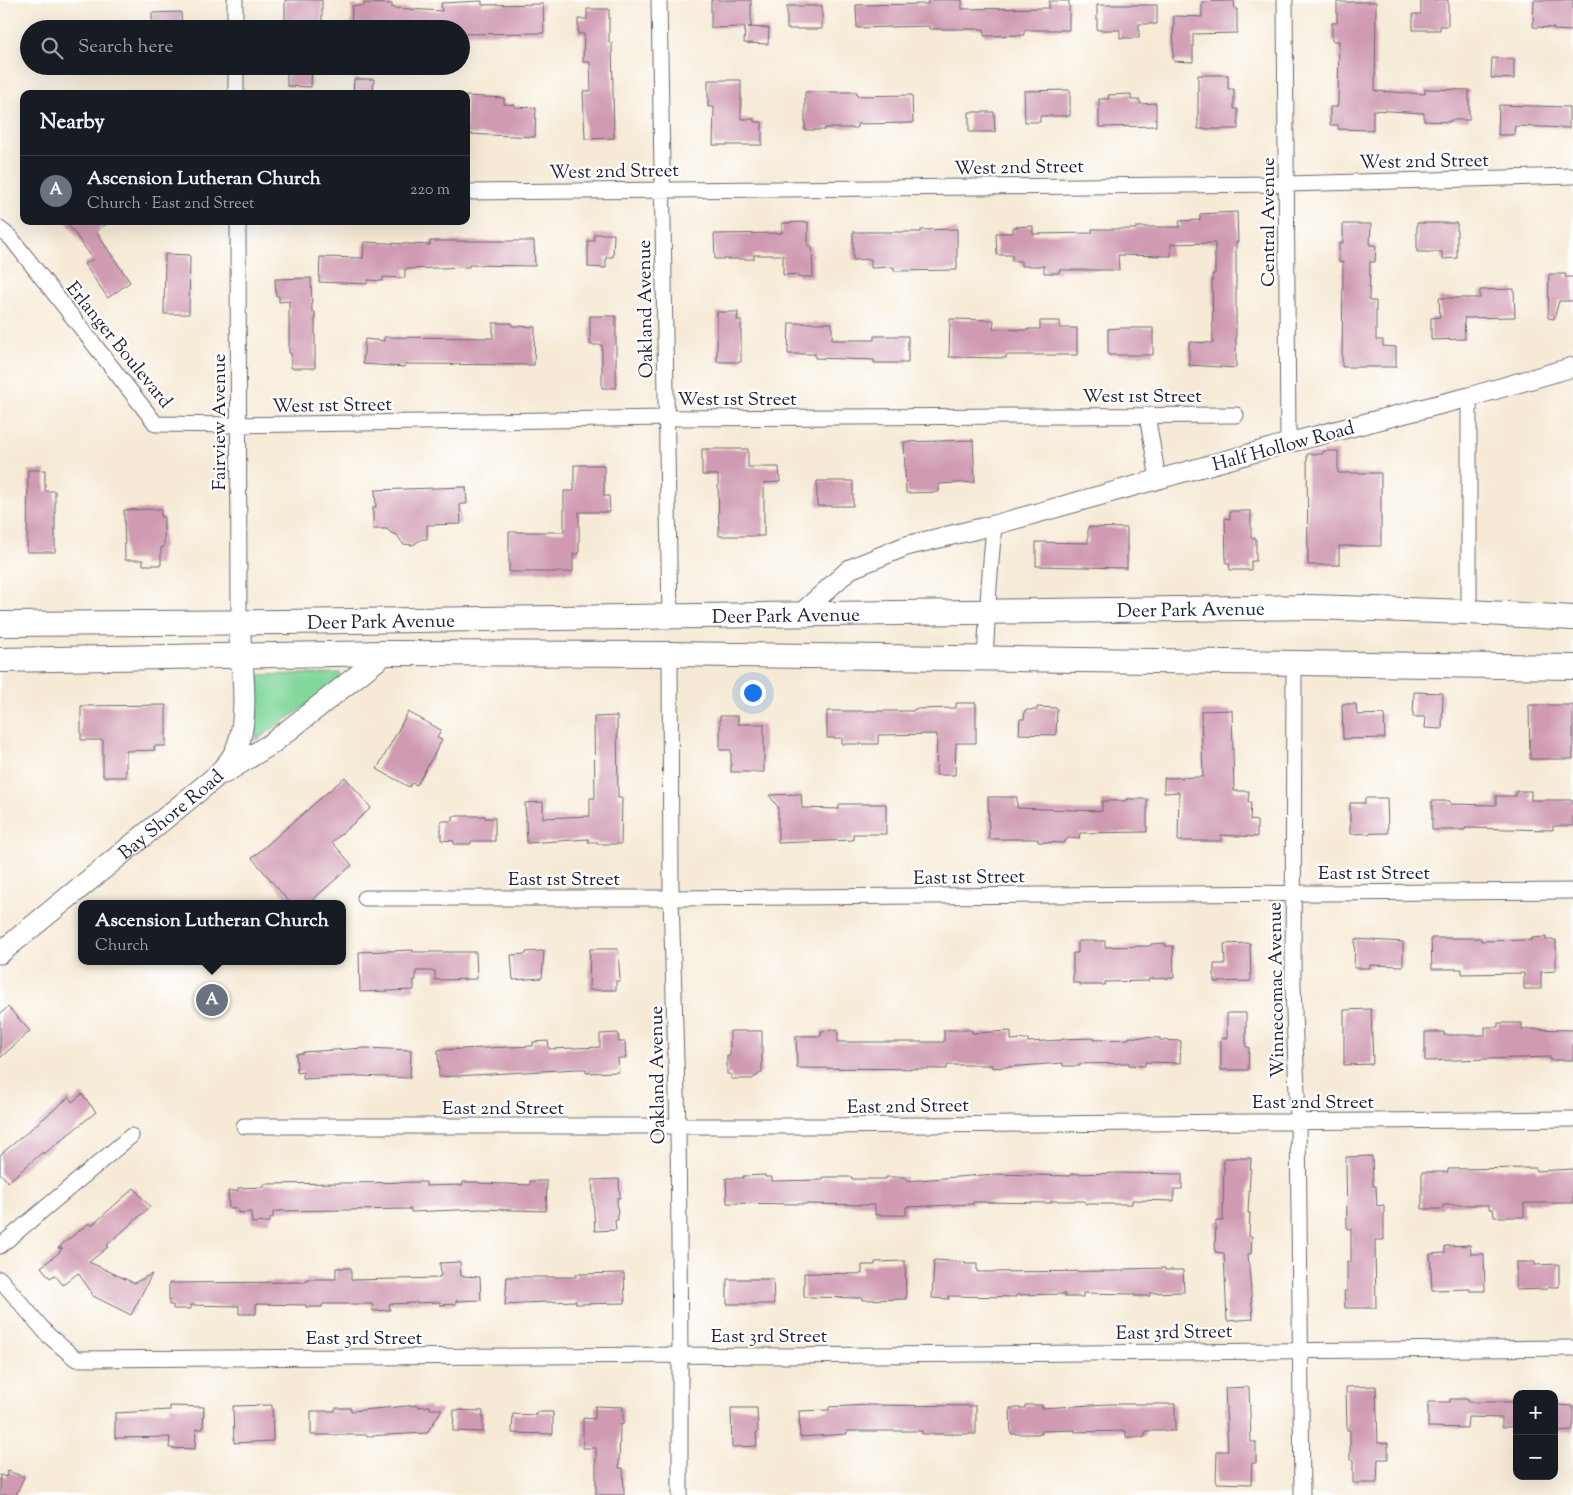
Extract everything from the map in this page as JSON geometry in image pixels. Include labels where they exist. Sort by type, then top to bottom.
[{"type":"main road","name":"Deer Park Avenue","points":[[0,624],[1310,608],[1469,612],[1573,618]]},
{"type":"main road","name":"Bay Shore Road","points":[[0,953],[213,779],[235,752],[243,723],[243,684],[239,622]]},
{"type":"main road","name":"Deer Park Avenue","points":[[0,660],[386,653],[670,654],[1573,667]]},
{"type":"main road","points":[[213,779],[271,744],[386,653]]},
{"type":"street","points":[[235,0],[235,20]]},
{"type":"street","name":"Oakland Avenue","points":[[660,0],[670,617]]},
{"type":"street","name":"Central Avenue","points":[[1285,0],[1288,443]]},
{"type":"street","points":[[236,75],[236,90]]},
{"type":"street","name":"West 2nd Street","points":[[470,192],[1287,184],[1573,176]]},
{"type":"street","name":"Fairview Avenue","points":[[238,225],[239,622]]},
{"type":"street","name":"Erlanger Boulevard","points":[[0,229],[11,238],[156,424],[238,425]]},
{"type":"street","name":"Half Hollow Road","points":[[799,614],[850,569],[906,546],[994,525],[1288,443],[1469,397],[1573,367]]},
{"type":"street","points":[[1469,397],[1469,612]]},
{"type":"street","points":[[1147,415],[1158,479]]},
{"type":"street","name":"West 1st Street","points":[[238,425],[666,418],[1236,415]]},
{"type":"street","points":[[985,659],[994,525]]},
{"type":"street","name":"Oakland Avenue","points":[[670,654],[671,898],[678,1126],[680,1495]]},
{"type":"street","name":"Winnecomac Avenue","points":[[1294,664],[1293,985],[1298,1121],[1302,1495]]},
{"type":"street","name":"East 1st Street","points":[[365,898],[671,898],[1573,891]]},
{"type":"street","name":"East 2nd Street","points":[[244,1126],[678,1126],[1573,1119]]},
{"type":"street","points":[[0,1246],[131,1136]]},
{"type":"street","name":"East 3rd Street","points":[[0,1279],[48,1335],[76,1359],[680,1354],[780,1356],[1573,1348]]},
{"type":"green space","points":[[341,673],[339,683],[256,740],[259,675]]},
{"type":"building","points":[[285,0],[322,0],[322,20],[285,20]]},
{"type":"building","points":[[711,0],[751,0],[751,27],[748,27],[769,28],[768,44],[744,43],[745,27],[711,28]]},
{"type":"building","points":[[928,0],[962,0],[962,9],[1049,8],[1049,1],[1069,1],[1069,30],[1024,30],[1024,35],[984,36],[984,29],[929,29],[929,26],[857,28],[856,5],[928,4]]},
{"type":"building","points":[[1421,0],[1448,0],[1448,26],[1440,26],[1440,30],[1413,30],[1413,14],[1421,14]]},
{"type":"building","points":[[1534,0],[1573,0],[1573,31],[1533,27]]},
{"type":"building","points":[[482,1],[482,5],[543,4],[544,33],[470,34],[470,20],[351,20],[352,6],[364,6],[364,3],[392,4],[392,8],[442,11],[441,3]]},
{"type":"building","points":[[1234,1],[1235,9],[1237,9],[1237,33],[1193,34],[1193,62],[1173,61],[1174,16],[1202,17],[1202,2]]},
{"type":"building","points":[[1337,2],[1376,2],[1375,91],[1425,94],[1425,89],[1469,90],[1469,120],[1450,120],[1450,122],[1424,121],[1424,113],[1373,110],[1373,130],[1338,129],[1338,125],[1330,125],[1330,107],[1337,107],[1338,103],[1339,41],[1332,41],[1332,23],[1337,23]]},
{"type":"building","points":[[1097,5],[1157,5],[1157,24],[1139,24],[1139,38],[1120,38],[1120,30],[1097,30]]},
{"type":"building","points":[[787,6],[822,6],[822,29],[787,29]]},
{"type":"building","points":[[587,9],[609,9],[609,42],[612,43],[614,138],[585,139],[583,91],[591,91],[590,62],[583,62],[584,34],[578,34],[578,19],[587,19]]},
{"type":"building","points":[[181,12],[181,20],[152,20],[152,13]]},
{"type":"building","points":[[1492,58],[1514,59],[1514,79],[1491,78]]},
{"type":"building","points":[[287,75],[312,75],[311,87],[287,86]]},
{"type":"building","points":[[1198,75],[1228,75],[1228,89],[1234,89],[1234,109],[1238,109],[1238,129],[1198,129]]},
{"type":"building","points":[[354,79],[374,79],[373,90],[353,90]]},
{"type":"building","points":[[708,80],[741,80],[741,119],[754,119],[754,122],[762,122],[762,145],[713,145],[714,107],[708,107]]},
{"type":"building","points":[[1070,90],[1070,116],[1040,116],[1040,122],[1025,122],[1024,91]]},
{"type":"building","points":[[805,92],[857,92],[857,96],[912,95],[913,123],[857,124],[857,128],[805,130]]},
{"type":"building","points":[[1131,94],[1131,100],[1140,100],[1140,104],[1156,103],[1156,126],[1099,127],[1099,99],[1109,99],[1108,95]]},
{"type":"building","points":[[470,96],[504,98],[504,104],[515,105],[515,107],[536,108],[535,137],[470,134]]},
{"type":"building","points":[[1499,105],[1569,107],[1569,128],[1515,126],[1514,135],[1498,135]]},
{"type":"building","points":[[969,112],[994,112],[995,132],[969,132]]},
{"type":"building","points":[[1237,212],[1236,368],[1189,365],[1189,342],[1213,343],[1212,274],[1215,274],[1215,243],[1171,244],[1171,256],[1118,255],[1119,270],[1059,270],[1059,273],[1044,273],[1044,266],[1021,266],[1021,261],[1012,261],[1012,255],[997,255],[996,233],[1013,233],[1013,227],[1033,226],[1033,234],[1092,233],[1092,229],[1180,227],[1179,221],[1200,220],[1200,214]]},
{"type":"building","points":[[808,222],[808,246],[812,246],[813,277],[798,277],[798,274],[783,275],[783,255],[754,255],[754,259],[715,259],[714,234],[782,233],[782,223]]},
{"type":"building","points":[[1417,223],[1457,223],[1457,258],[1442,259],[1442,252],[1417,252]]},
{"type":"building","points":[[1343,224],[1371,224],[1370,245],[1376,245],[1375,262],[1370,262],[1369,301],[1376,301],[1376,340],[1383,340],[1383,346],[1396,347],[1396,367],[1342,367],[1343,262],[1339,262],[1339,243],[1343,243]]},
{"type":"building","points":[[69,225],[105,225],[96,232],[130,282],[108,298],[84,264],[93,259]]},
{"type":"building","points":[[957,229],[957,270],[894,271],[894,267],[871,268],[871,259],[853,260],[853,232],[921,232],[921,230]]},
{"type":"building","points":[[594,234],[614,234],[613,257],[606,257],[606,268],[588,267],[588,241],[594,241]]},
{"type":"building","points":[[430,241],[534,241],[535,266],[469,265],[469,267],[405,269],[405,278],[383,277],[383,281],[368,280],[367,284],[319,282],[320,257],[363,258],[364,242],[430,245]]},
{"type":"building","points":[[165,254],[190,255],[189,314],[164,314]]},
{"type":"building","points":[[1549,274],[1566,274],[1565,277],[1573,277],[1573,301],[1559,301],[1554,319],[1548,318]]},
{"type":"building","points":[[311,278],[312,312],[315,312],[315,368],[291,368],[291,353],[289,353],[289,301],[279,302],[279,296],[276,296],[275,279]]},
{"type":"building","points":[[1514,289],[1515,317],[1464,318],[1465,339],[1431,340],[1431,318],[1440,317],[1439,298],[1480,298],[1480,290]]},
{"type":"building","points":[[717,312],[738,312],[737,320],[741,320],[741,362],[717,362]]},
{"type":"building","points":[[590,316],[616,316],[616,388],[602,388],[602,345],[590,345]]},
{"type":"building","points":[[950,319],[994,320],[993,329],[1028,330],[1040,329],[1040,321],[1060,321],[1060,328],[1077,328],[1077,355],[1006,355],[1006,358],[949,357]]},
{"type":"building","points":[[493,323],[512,323],[512,326],[535,327],[534,365],[405,364],[405,367],[363,364],[365,339],[384,341],[384,337],[493,338]]},
{"type":"building","points":[[789,323],[832,323],[832,340],[874,340],[874,336],[908,336],[908,363],[874,363],[874,360],[815,358],[815,354],[788,354]]},
{"type":"building","points":[[1153,328],[1153,355],[1108,355],[1108,329]]},
{"type":"building","points":[[973,440],[975,482],[939,484],[939,492],[906,493],[904,442]]},
{"type":"building","points":[[702,449],[748,449],[748,467],[779,467],[780,482],[764,483],[764,536],[719,536],[718,475],[702,475]]},
{"type":"building","points":[[1323,451],[1338,451],[1338,473],[1381,473],[1381,546],[1339,546],[1339,565],[1308,565],[1307,454],[1323,454]]},
{"type":"building","points":[[574,465],[604,465],[604,496],[609,496],[610,512],[579,512],[579,554],[573,554],[573,572],[509,572],[509,532],[564,532],[564,491],[574,491]]},
{"type":"building","points":[[28,470],[45,470],[45,491],[55,491],[55,552],[27,552]]},
{"type":"building","points":[[817,481],[853,481],[853,506],[817,506]]},
{"type":"building","points":[[466,487],[467,504],[460,504],[461,524],[427,525],[427,539],[422,539],[413,545],[403,544],[397,535],[387,529],[373,529],[373,507],[376,507],[375,490]]},
{"type":"building","points":[[161,509],[161,517],[164,517],[164,547],[161,548],[161,565],[143,565],[143,560],[125,560],[124,510]]},
{"type":"building","points":[[1230,511],[1251,511],[1251,538],[1256,538],[1256,561],[1251,561],[1251,570],[1230,570],[1229,563],[1226,563],[1225,518],[1230,519]]},
{"type":"building","points":[[1088,527],[1127,528],[1127,568],[1036,566],[1036,542],[1088,543]]},
{"type":"building","points":[[1414,692],[1443,693],[1442,729],[1425,728],[1426,717],[1413,717]]},
{"type":"building","points":[[956,703],[976,703],[976,743],[956,743],[955,775],[936,775],[937,734],[878,735],[878,744],[842,744],[842,738],[827,738],[827,711],[913,711],[914,709],[956,708]]},
{"type":"building","points":[[1342,704],[1356,704],[1357,715],[1384,714],[1385,738],[1343,739]]},
{"type":"building","points":[[166,705],[166,746],[154,746],[155,750],[126,751],[126,777],[103,777],[103,740],[81,740],[81,706]]},
{"type":"building","points":[[1529,705],[1573,705],[1573,759],[1530,759]]},
{"type":"building","points":[[1037,707],[1057,708],[1056,735],[1019,734],[1020,719],[1024,719],[1025,710],[1037,710]]},
{"type":"building","points":[[1232,710],[1234,791],[1249,791],[1248,802],[1251,802],[1250,820],[1257,821],[1257,837],[1221,835],[1221,841],[1178,841],[1179,792],[1164,793],[1164,778],[1203,777],[1201,711]]},
{"type":"building","points":[[408,712],[441,730],[437,738],[442,740],[417,785],[412,783],[409,787],[377,769]]},
{"type":"building","points":[[617,716],[618,798],[622,798],[621,844],[597,844],[598,842],[588,842],[589,839],[527,843],[525,803],[543,802],[543,818],[590,816],[590,798],[595,798],[594,717]]},
{"type":"building","points":[[720,716],[738,716],[738,724],[764,724],[764,772],[731,772],[731,750],[720,750]]},
{"type":"building","points":[[345,777],[371,808],[332,842],[352,865],[313,900],[288,900],[252,858]]},
{"type":"building","points":[[1516,791],[1531,791],[1531,800],[1573,800],[1573,826],[1553,826],[1553,830],[1465,828],[1465,830],[1432,830],[1432,801],[1450,801],[1450,804],[1496,805],[1496,796],[1516,796]]},
{"type":"building","points":[[801,794],[802,808],[839,809],[839,804],[886,804],[886,834],[853,834],[853,840],[778,843],[778,807],[769,795]]},
{"type":"building","points":[[988,797],[1017,797],[1017,808],[1102,811],[1102,801],[1147,799],[1147,832],[1080,833],[1079,839],[1068,838],[1063,843],[1038,842],[1038,839],[989,839]]},
{"type":"building","points":[[1365,798],[1387,798],[1388,833],[1350,834],[1350,803],[1365,803]]},
{"type":"building","points":[[453,816],[485,816],[485,818],[495,818],[495,841],[471,841],[471,844],[454,844],[454,841],[441,840],[441,821],[453,821]]},
{"type":"building","points":[[1546,937],[1546,940],[1556,940],[1556,971],[1541,972],[1541,989],[1524,989],[1524,973],[1462,974],[1462,969],[1432,969],[1431,938],[1481,938],[1481,941],[1532,940],[1532,938]]},
{"type":"building","points":[[1355,939],[1403,942],[1403,966],[1370,965],[1370,968],[1354,968]]},
{"type":"building","points":[[1078,941],[1105,941],[1105,947],[1150,946],[1151,944],[1165,943],[1165,946],[1173,946],[1174,978],[1149,979],[1149,981],[1105,982],[1105,985],[1080,985],[1080,983],[1073,983],[1073,953],[1078,953]]},
{"type":"building","points":[[1250,943],[1251,981],[1214,982],[1214,964],[1225,964],[1224,944]]},
{"type":"building","points":[[590,949],[618,949],[620,981],[616,981],[616,990],[589,990]]},
{"type":"building","points":[[413,950],[413,952],[476,952],[477,979],[435,980],[435,971],[416,971],[414,990],[360,992],[359,952]]},
{"type":"building","points":[[544,951],[542,978],[513,980],[511,955]]},
{"type":"building","points":[[8,1007],[30,1031],[0,1058],[0,1014]]},
{"type":"building","points":[[1371,1009],[1373,1064],[1344,1065],[1344,1010]]},
{"type":"building","points":[[1227,1013],[1246,1013],[1246,1047],[1249,1047],[1248,1070],[1221,1070],[1221,1038],[1227,1038]]},
{"type":"building","points":[[1498,1023],[1522,1023],[1522,1029],[1573,1030],[1573,1060],[1550,1060],[1550,1057],[1425,1061],[1425,1032],[1444,1032],[1444,1035],[1485,1035],[1485,1027],[1498,1027]]},
{"type":"building","points":[[838,1030],[838,1042],[944,1042],[944,1030],[972,1030],[972,1033],[1011,1031],[1011,1040],[1028,1039],[1028,1042],[1094,1038],[1094,1040],[1129,1039],[1129,1037],[1160,1038],[1160,1040],[1181,1041],[1180,1063],[1145,1062],[1145,1066],[1129,1065],[1129,1063],[1063,1066],[1063,1063],[992,1068],[992,1065],[947,1065],[947,1069],[797,1068],[796,1036],[821,1036],[821,1031]]},
{"type":"building","points":[[730,1031],[762,1031],[762,1072],[752,1079],[731,1079],[731,1074],[727,1074],[727,1056],[730,1056]]},
{"type":"building","points":[[618,1033],[619,1042],[625,1042],[626,1058],[618,1058],[619,1072],[586,1073],[586,1069],[577,1069],[439,1077],[438,1050],[533,1046],[533,1042],[548,1041],[549,1049],[600,1047],[600,1034]]},
{"type":"building","points":[[365,1048],[411,1050],[410,1078],[359,1076],[303,1079],[303,1072],[297,1073],[296,1054]]},
{"type":"building","points":[[82,1094],[96,1112],[44,1154],[43,1152],[8,1182],[0,1173],[0,1155],[69,1097],[72,1102]]},
{"type":"building","points":[[1372,1156],[1373,1186],[1376,1186],[1377,1206],[1384,1205],[1384,1240],[1375,1240],[1376,1308],[1345,1308],[1344,1291],[1347,1291],[1347,1262],[1351,1262],[1351,1229],[1347,1229],[1346,1157]]},
{"type":"building","points":[[1224,1158],[1251,1158],[1248,1213],[1250,1213],[1249,1236],[1252,1236],[1251,1254],[1248,1254],[1253,1319],[1227,1321],[1224,1253],[1215,1252],[1216,1221],[1223,1221]]},
{"type":"building","points":[[1536,1168],[1536,1171],[1573,1169],[1573,1203],[1524,1203],[1524,1217],[1494,1217],[1493,1209],[1489,1209],[1489,1205],[1443,1205],[1443,1209],[1422,1209],[1422,1172],[1448,1172],[1448,1169]]},
{"type":"building","points":[[995,1174],[1070,1176],[1070,1174],[1182,1174],[1182,1189],[1174,1189],[1174,1201],[1132,1200],[1132,1204],[1086,1204],[1084,1201],[1051,1201],[1051,1203],[973,1202],[973,1204],[906,1207],[906,1215],[875,1215],[875,1205],[727,1203],[726,1178],[743,1178],[743,1176],[765,1175],[765,1177],[772,1177],[772,1181],[823,1180],[823,1177],[886,1179],[886,1177],[906,1177],[906,1181]]},
{"type":"building","points":[[619,1179],[620,1198],[617,1198],[618,1220],[615,1220],[616,1230],[595,1231],[592,1180]]},
{"type":"building","points":[[530,1181],[547,1181],[546,1211],[480,1209],[411,1212],[411,1209],[280,1211],[273,1212],[273,1218],[270,1218],[270,1222],[252,1223],[251,1212],[238,1213],[238,1208],[229,1208],[228,1191],[238,1191],[238,1188],[264,1187],[264,1184],[426,1182],[426,1186],[463,1185],[463,1182],[479,1182],[530,1185]]},
{"type":"building","points":[[134,1188],[150,1207],[106,1246],[108,1247],[89,1262],[134,1283],[152,1274],[131,1315],[91,1295],[92,1293],[78,1273],[63,1285],[55,1275],[50,1278],[41,1267],[61,1251],[58,1247],[63,1249],[60,1246],[89,1223],[91,1226]]},
{"type":"building","points":[[1470,1245],[1471,1254],[1484,1254],[1485,1291],[1470,1291],[1470,1289],[1432,1290],[1430,1254],[1445,1253],[1445,1246]]},
{"type":"building","points":[[934,1260],[977,1264],[977,1272],[1124,1271],[1124,1269],[1165,1268],[1165,1270],[1183,1270],[1184,1292],[1150,1293],[1150,1296],[1083,1293],[1083,1297],[1065,1297],[1065,1294],[1016,1295],[1016,1297],[948,1296],[949,1299],[932,1298]]},
{"type":"building","points":[[905,1261],[906,1299],[862,1300],[862,1298],[804,1297],[804,1273],[862,1274],[862,1265],[875,1265],[875,1262]]},
{"type":"building","points":[[460,1262],[461,1276],[480,1277],[481,1300],[456,1301],[456,1304],[440,1305],[440,1302],[389,1304],[390,1310],[373,1311],[372,1304],[323,1304],[322,1307],[306,1307],[306,1305],[256,1304],[256,1314],[239,1314],[239,1306],[191,1305],[191,1309],[173,1309],[173,1305],[169,1305],[169,1283],[306,1282],[306,1279],[336,1279],[336,1268],[351,1268],[351,1280],[439,1278],[441,1276],[440,1263]]},
{"type":"building","points":[[1516,1262],[1535,1262],[1535,1265],[1559,1264],[1559,1287],[1516,1290]]},
{"type":"building","points":[[624,1273],[625,1303],[576,1304],[576,1301],[505,1305],[507,1277],[576,1277],[576,1274]]},
{"type":"building","points":[[727,1279],[773,1279],[774,1304],[727,1304]]},
{"type":"building","points":[[1376,1386],[1378,1443],[1388,1443],[1388,1459],[1378,1459],[1377,1483],[1353,1483],[1353,1460],[1350,1460],[1350,1430],[1347,1430],[1346,1387]]},
{"type":"building","points":[[1249,1387],[1251,1442],[1256,1442],[1256,1463],[1252,1463],[1251,1484],[1216,1483],[1217,1451],[1228,1451],[1225,1388]]},
{"type":"building","points":[[1450,1399],[1468,1399],[1468,1402],[1513,1402],[1513,1427],[1502,1427],[1502,1418],[1468,1417],[1467,1428],[1428,1427],[1428,1402],[1450,1402]]},
{"type":"building","points":[[1108,1404],[1175,1404],[1175,1431],[1145,1431],[1145,1437],[1126,1437],[1126,1431],[1075,1432],[1075,1430],[1042,1431],[1042,1434],[1011,1434],[1010,1408],[1025,1408],[1025,1405],[1042,1405],[1042,1408]]},
{"type":"building","points":[[272,1405],[273,1441],[234,1443],[233,1406]]},
{"type":"building","points":[[419,1405],[418,1407],[430,1406],[430,1409],[442,1409],[427,1433],[367,1436],[311,1435],[311,1411],[335,1411],[335,1408],[351,1408],[351,1411]]},
{"type":"building","points":[[869,1405],[976,1406],[976,1434],[922,1434],[922,1431],[847,1431],[847,1434],[800,1437],[799,1411],[829,1410],[829,1407]]},
{"type":"building","points":[[1558,1405],[1573,1406],[1573,1431],[1558,1432]]},
{"type":"building","points":[[170,1406],[204,1407],[203,1429],[196,1429],[195,1449],[169,1448],[170,1437],[115,1438],[115,1413],[170,1410]]},
{"type":"building","points":[[595,1406],[623,1407],[623,1425],[620,1424],[619,1468],[623,1468],[624,1495],[596,1495],[596,1448],[583,1448],[583,1418],[595,1419]]},
{"type":"building","points":[[731,1408],[757,1408],[757,1446],[732,1447]]},
{"type":"building","points":[[454,1410],[483,1411],[483,1432],[453,1431]]},
{"type":"building","points":[[536,1412],[553,1412],[553,1434],[512,1433],[513,1414],[536,1415]]},
{"type":"building","points":[[8,1471],[24,1477],[16,1495],[0,1495],[0,1475],[6,1477]]},
{"type":"place","name":"Ascension Lutheran Church","points":[[212,1000]]}]
